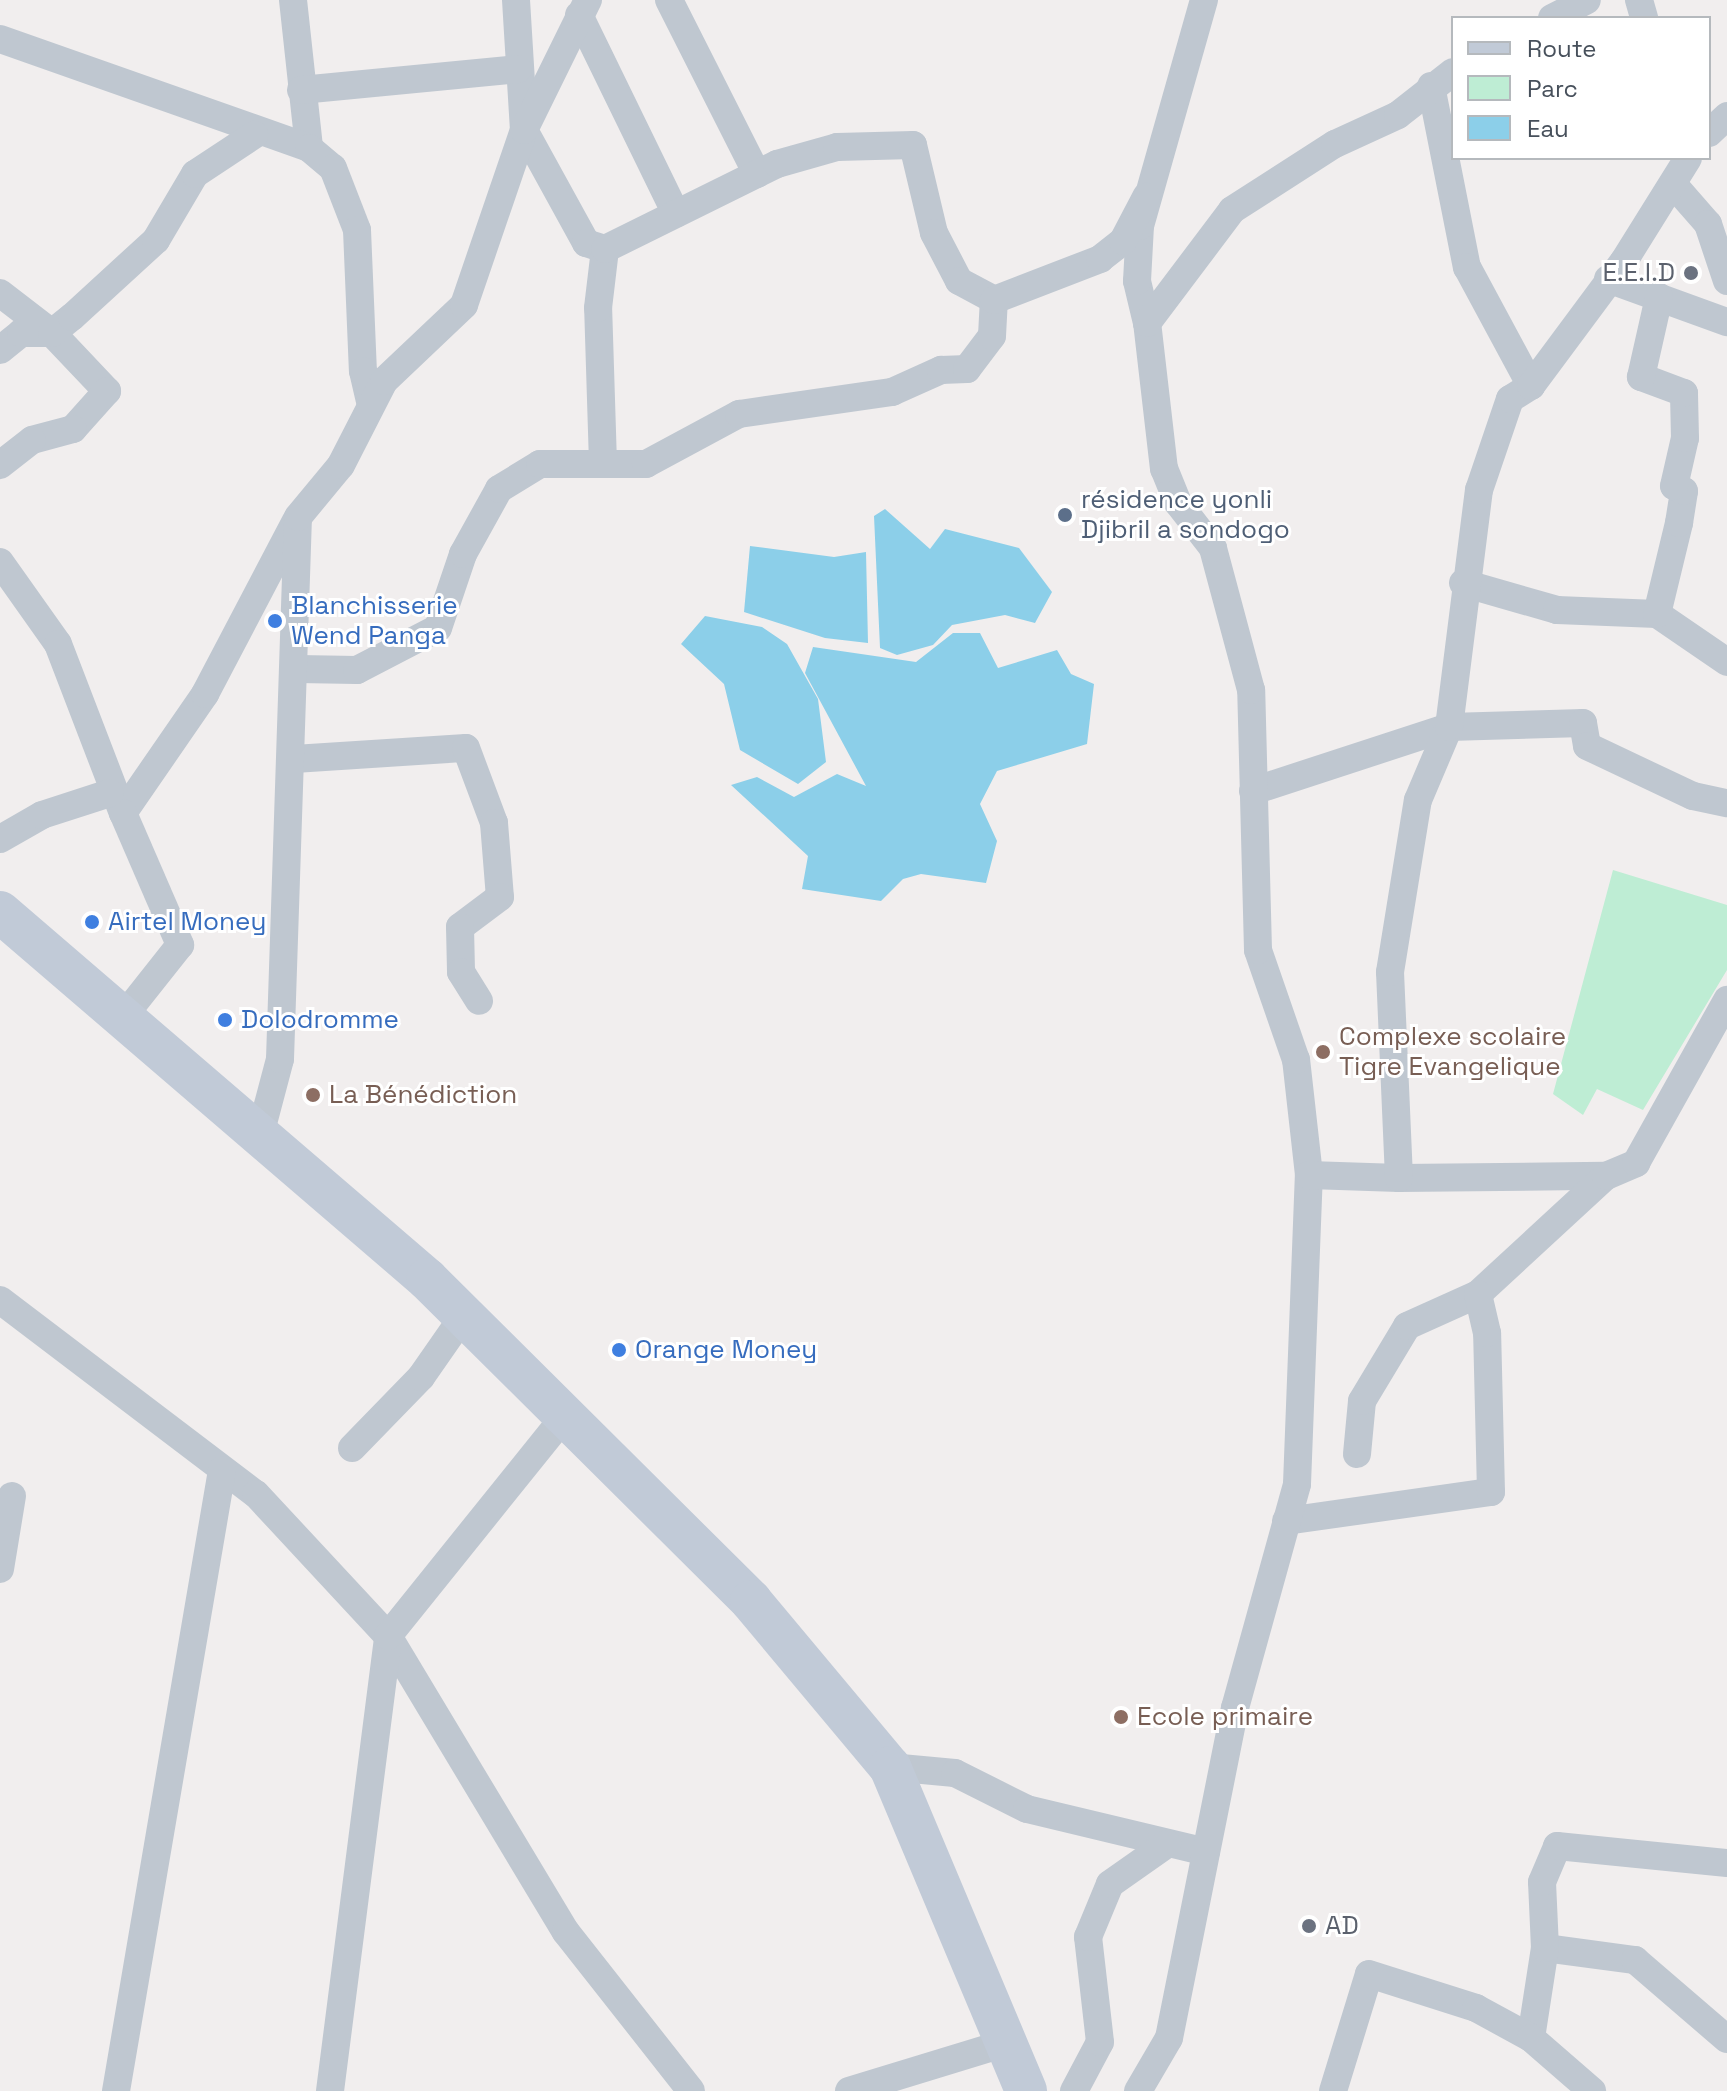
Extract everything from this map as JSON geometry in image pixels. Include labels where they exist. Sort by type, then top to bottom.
[{"type":"street","points":[[293,0],[309,148]]},
{"type":"street","points":[[516,0],[524,130],[586,243],[605,249],[757,174],[837,147],[913,145],[934,233],[959,281],[994,300],[1100,259],[1123,241],[1146,197]]},
{"type":"street","points":[[669,0],[757,174]]},
{"type":"street","points":[[1138,2091],[1169,2038],[1235,1708],[1297,1484],[1306,1361],[1309,1175],[1296,1060],[1258,950],[1251,690],[1213,548],[1178,503],[1164,469],[1147,323],[1137,281],[1146,197],[1204,0]]},
{"type":"street","points":[[1556,16],[1587,0]]},
{"type":"street","points":[[584,7],[676,214]]},
{"type":"street","points":[[0,839],[42,815],[117,803],[205,694],[298,517],[341,465],[371,405],[394,370],[432,342],[464,305],[524,130],[584,7]]},
{"type":"street","points":[[0,39],[170,96],[254,135],[309,148],[344,183],[352,208],[371,405]]},
{"type":"street","points":[[301,90],[518,69]]},
{"type":"street","points":[[1147,323],[1232,210],[1335,144],[1398,115],[1442,79]]},
{"type":"street","points":[[1442,79],[1451,147]]},
{"type":"street","points":[[1711,131],[1727,116]]},
{"type":"street","points":[[0,350],[21,333],[52,333],[156,240],[195,174],[254,135]]},
{"type":"street","points":[[1453,160],[1467,267],[1531,386]]},
{"type":"street","points":[[1399,1178],[1390,972],[1418,800],[1449,727],[1463,583],[1499,428],[1510,399],[1531,386],[1608,279],[1683,166]]},
{"type":"street","points":[[1683,166],[1708,224],[1727,281]]},
{"type":"street","points":[[603,463],[598,322],[605,249]]},
{"type":"street","points":[[1608,279],[1727,322]]},
{"type":"street","points":[[0,293],[52,333],[107,391],[73,429],[32,440],[0,465]]},
{"type":"street","points":[[1657,614],[1679,523],[1684,491],[1674,486],[1685,438],[1684,393],[1641,377],[1659,297]]},
{"type":"street","points":[[298,669],[357,670],[438,628],[463,554],[499,489],[540,464],[646,464],[739,414],[892,392],[941,370],[967,369],[992,336],[994,300]]},
{"type":"street","points":[[261,1131],[280,1059],[298,669],[298,517]]},
{"type":"street","points":[[0,562],[58,644],[117,803],[180,945],[123,1017]]},
{"type":"street","points":[[1463,583],[1557,610],[1657,614],[1727,662]]},
{"type":"street","points":[[1253,791],[1449,727],[1583,723],[1587,746],[1693,796],[1727,803]]},
{"type":"street","points":[[294,759],[466,748],[494,823],[500,897],[460,927],[461,972],[479,1001]]},
{"type":"street","points":[[0,912],[261,1131],[465,1314],[725,1571],[890,1767],[1009,2042],[1026,2091]]},
{"type":"street","points":[[1357,1454],[1362,1401],[1390,1349],[1407,1326],[1478,1294],[1606,1176],[1636,1163],[1727,1000]]},
{"type":"street","points":[[1309,1175],[1399,1178],[1606,1176]]},
{"type":"street","points":[[1286,1521],[1491,1492],[1487,1333],[1478,1294]]},
{"type":"street","points":[[0,1300],[256,1494],[388,1636],[566,1932],[691,2091]]},
{"type":"street","points":[[352,1448],[421,1377],[465,1314]]},
{"type":"street","points":[[330,2091],[388,1636],[566,1415]]},
{"type":"street","points":[[116,2091],[222,1470]]},
{"type":"street","points":[[0,1569],[12,1496]]},
{"type":"street","points":[[890,1767],[955,1773],[1027,1809],[1206,1852]]},
{"type":"street","points":[[1074,2091],[1100,2042],[1088,1937],[1110,1884],[1167,1844]]},
{"type":"street","points":[[1531,2038],[1545,1948],[1542,1882],[1557,1846],[1727,1863]]},
{"type":"street","points":[[1545,1948],[1635,1960],[1727,2039]]},
{"type":"street","points":[[1333,2091],[1369,1974],[1476,2008],[1531,2038],[1592,2091]]},
{"type":"street","points":[[849,2091],[1009,2042]]},
{"type":"green space","points":[[1613,870],[1727,905],[1727,970],[1643,1110],[1597,1089],[1583,1115],[1553,1094]]},
{"type":"water","points":[[885,509],[930,549],[945,529],[1019,548],[1052,592],[1035,623],[1005,615],[952,625],[933,645],[897,655],[880,648],[874,516]]},
{"type":"water","points":[[750,546],[834,557],[866,552],[868,643],[825,638],[744,612]]},
{"type":"water","points":[[705,616],[762,627],[787,644],[818,699],[826,762],[798,784],[740,750],[724,684],[681,644]]},
{"type":"water","points":[[953,633],[980,633],[998,668],[1057,650],[1071,674],[1094,684],[1087,744],[997,771],[980,804],[997,841],[986,883],[921,874],[903,879],[881,901],[802,889],[808,856],[731,785],[757,777],[794,797],[837,774],[866,786],[805,673],[813,647],[916,662]]},
{"type":"place","name":"E.E.I.D","points":[[1691,273]]},
{"type":"place","name":"résidence yonli Djibril a sondogo","points":[[1065,515]]},
{"type":"place","name":"Blanchisserie Wend Panga","points":[[275,621]]},
{"type":"place","name":"Airtel Money","points":[[92,922]]},
{"type":"place","name":"Dolodromme","points":[[225,1020]]},
{"type":"place","name":"Complexe scolaire Tigre Evangelique","points":[[1323,1052]]},
{"type":"place","name":"La Bénédiction","points":[[313,1095]]},
{"type":"place","name":"Orange Money","points":[[619,1350]]},
{"type":"place","name":"Ecole primaire","points":[[1121,1717]]},
{"type":"place","name":"AD","points":[[1309,1926]]}]
